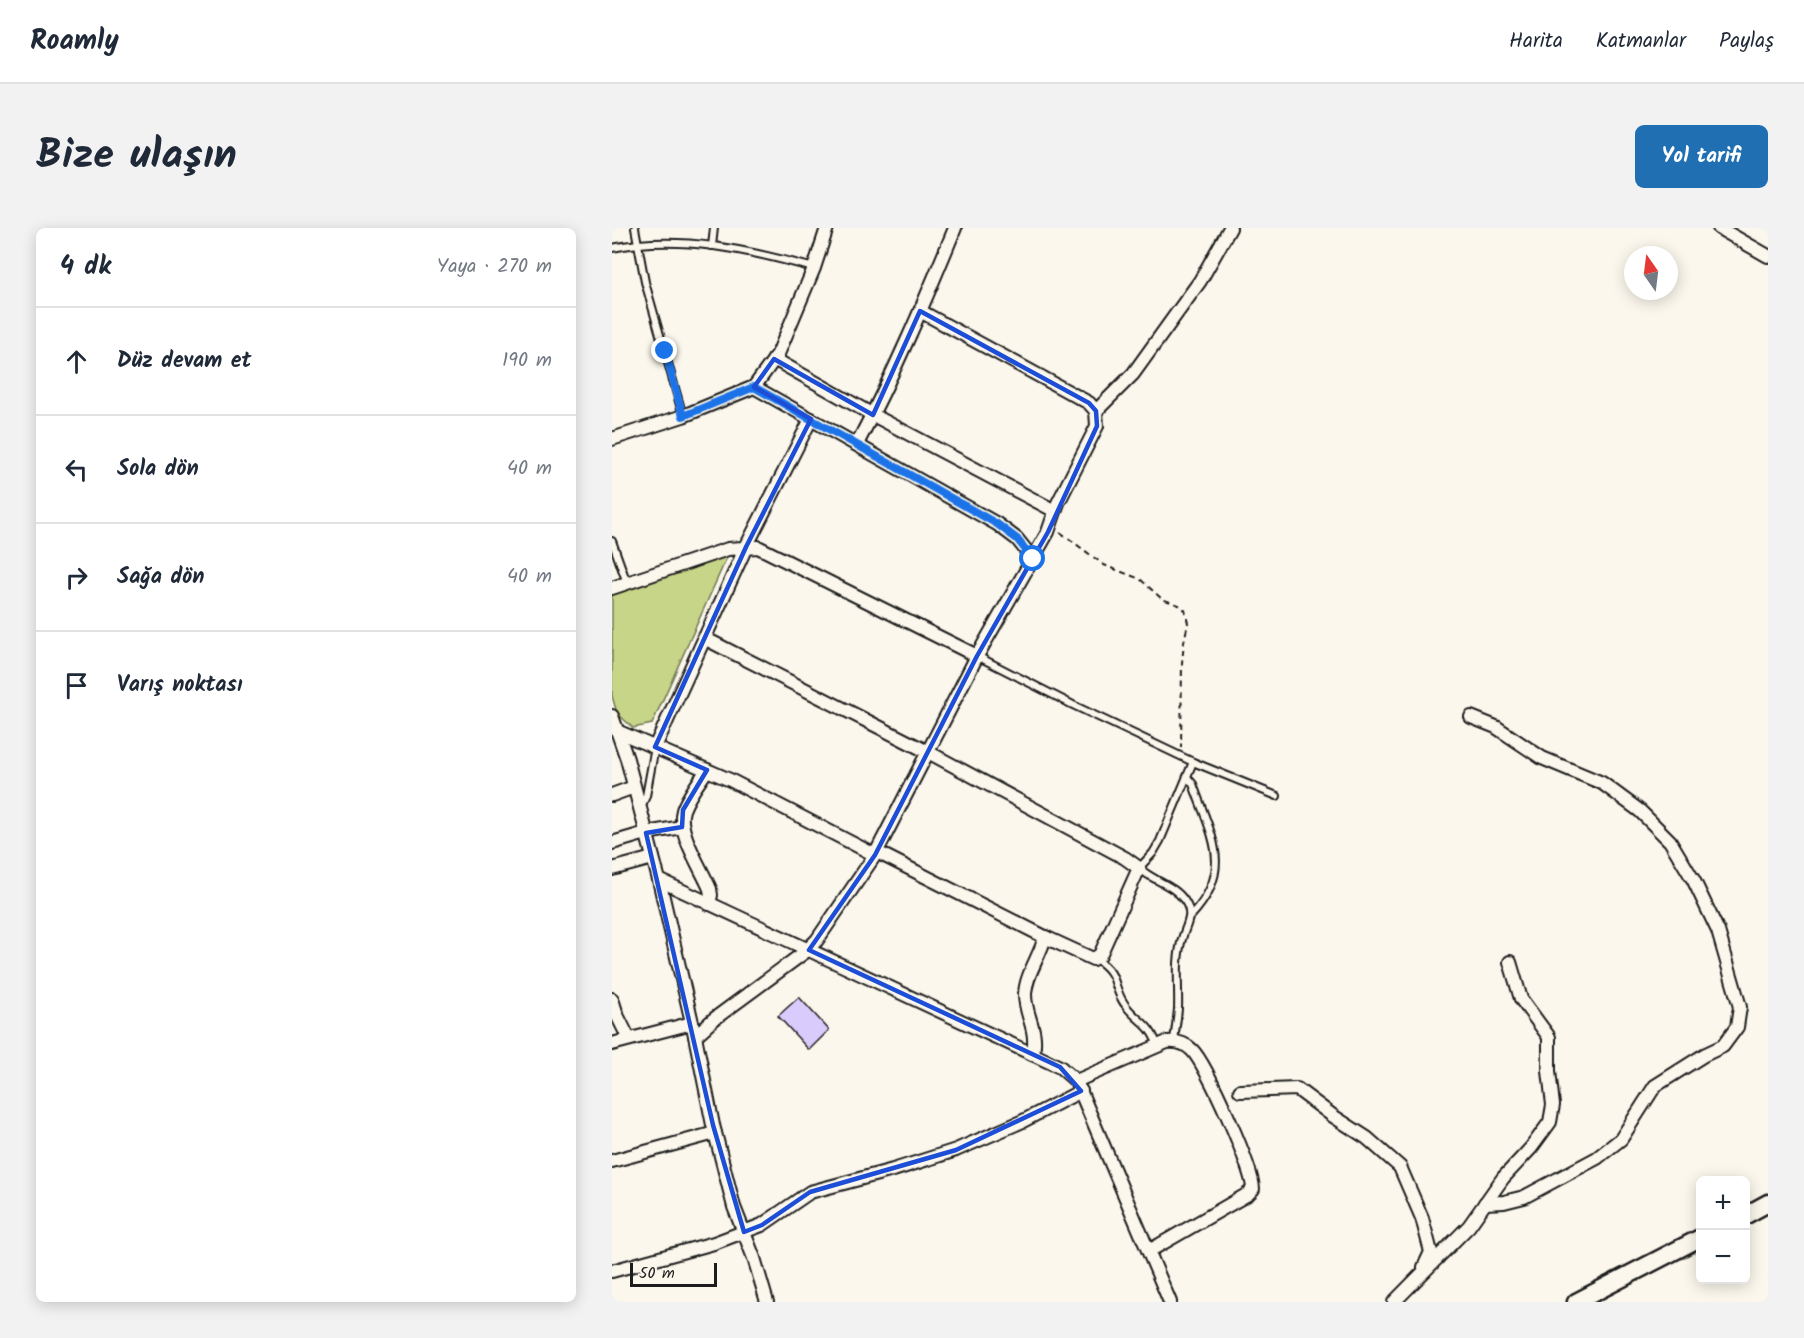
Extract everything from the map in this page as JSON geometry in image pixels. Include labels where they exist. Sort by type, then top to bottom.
[{"type":"street","points":[[612,439],[683,416],[754,387],[774,359],[795,316],[814,268],[826,228]]},
{"type":"street","points":[[857,444],[920,311],[955,228]]},
{"type":"street","points":[[1096,411],[1133,374],[1200,281],[1230,228]]},
{"type":"street","points":[[1719,228],[1768,256]]},
{"type":"street","points":[[612,1044],[629,1039],[694,1030],[714,1019],[807,950],[817,940],[876,854],[977,656],[1051,525],[1055,511],[1097,426],[1096,411],[1089,403],[920,311]]},
{"type":"street","points":[[774,359],[1055,511]]},
{"type":"street","points":[[754,387],[997,524],[1017,539],[1033,559]]},
{"type":"street","points":[[655,747],[746,547],[811,419]]},
{"type":"street","points":[[612,588],[728,549],[758,547],[977,656]]},
{"type":"street","points":[[617,731],[730,780],[1092,959],[1100,955],[1140,868],[928,752],[704,638]]},
{"type":"street","points":[[612,716],[659,880],[734,1207],[754,1258],[767,1302]]},
{"type":"street","points":[[1471,717],[1496,727],[1542,758],[1602,783],[1640,810],[1670,841],[1694,881],[1718,931],[1740,1008],[1737,1027],[1723,1046],[1704,1055],[1655,1086],[1620,1139],[1597,1158],[1524,1197],[1504,1202],[1485,1203]]},
{"type":"street","points":[[707,770],[683,810],[682,827],[710,889],[709,904]]},
{"type":"street","points":[[612,795],[634,787]]},
{"type":"street","points":[[612,843],[646,833],[682,827]]},
{"type":"street","points":[[612,869],[653,858]]},
{"type":"street","points":[[659,880],[1060,1067],[1079,1086],[1170,1302]]},
{"type":"street","points":[[1033,1054],[1035,1038],[1026,1003],[1026,985],[1042,950],[1045,937]]},
{"type":"street","points":[[1394,1302],[1469,1226],[1503,1178],[1531,1148],[1550,1122],[1553,1105],[1549,1071],[1549,1037],[1521,999],[1510,962]]},
{"type":"street","points":[[612,999],[629,1039]]},
{"type":"street","points":[[612,1271],[663,1258],[762,1225],[810,1192],[893,1170],[956,1150],[1023,1121],[1079,1086],[1158,1046],[1173,1042],[1191,1048],[1206,1070],[1223,1107],[1253,1186],[1248,1194],[1149,1251]]},
{"type":"street","points":[[1240,1091],[1297,1089],[1367,1138],[1400,1167],[1422,1218],[1431,1252],[1421,1274]]},
{"type":"street","points":[[612,1161],[716,1133]]},
{"type":"street","points":[[1750,1213],[1768,1203]]},
{"type":"street","points":[[1575,1302],[1696,1241]]},
{"type":"lane","points":[[635,228],[645,282],[683,416]]},
{"type":"lane","points":[[712,246],[714,228]]},
{"type":"lane","points":[[612,248],[638,243],[674,242],[712,246],[814,268]]},
{"type":"lane","points":[[612,542],[627,583]]},
{"type":"lane","points":[[977,656],[1179,756],[1276,796]]},
{"type":"lane","points":[[639,806],[646,796],[655,747]]},
{"type":"lane","points":[[1191,916],[1186,903],[1179,894],[1140,868],[1160,842],[1193,762]]},
{"type":"lane","points":[[1173,1042],[1178,1010],[1179,954],[1182,940],[1191,916],[1205,901],[1213,884],[1217,857],[1193,784],[1187,777]]},
{"type":"lane","points":[[1096,959],[1112,973],[1122,1001],[1147,1024],[1158,1046]]},
{"type":"path","points":[[1051,525],[1104,565],[1143,581],[1162,599],[1179,605],[1185,610],[1188,623],[1182,663],[1182,747],[1179,756]]},
{"type":"highlighted area","points":[[920,311],[1089,403],[1096,411],[1097,426],[1048,532],[977,656],[875,855],[809,950],[1060,1067],[1081,1091],[956,1150],[810,1192],[762,1225],[744,1232],[713,1125],[646,833],[682,827],[683,810],[707,770],[655,747],[746,547],[811,419],[754,387],[774,359],[873,415]]},
{"type":"green space","points":[[720,548],[727,557],[652,724],[633,728],[617,713],[612,696],[612,591]]},
{"type":"building","points":[[799,997],[829,1030],[809,1050],[778,1016]]},
{"type":"route","points":[[665,351],[683,416],[754,387],[997,524],[1017,539],[1033,559]]}]
